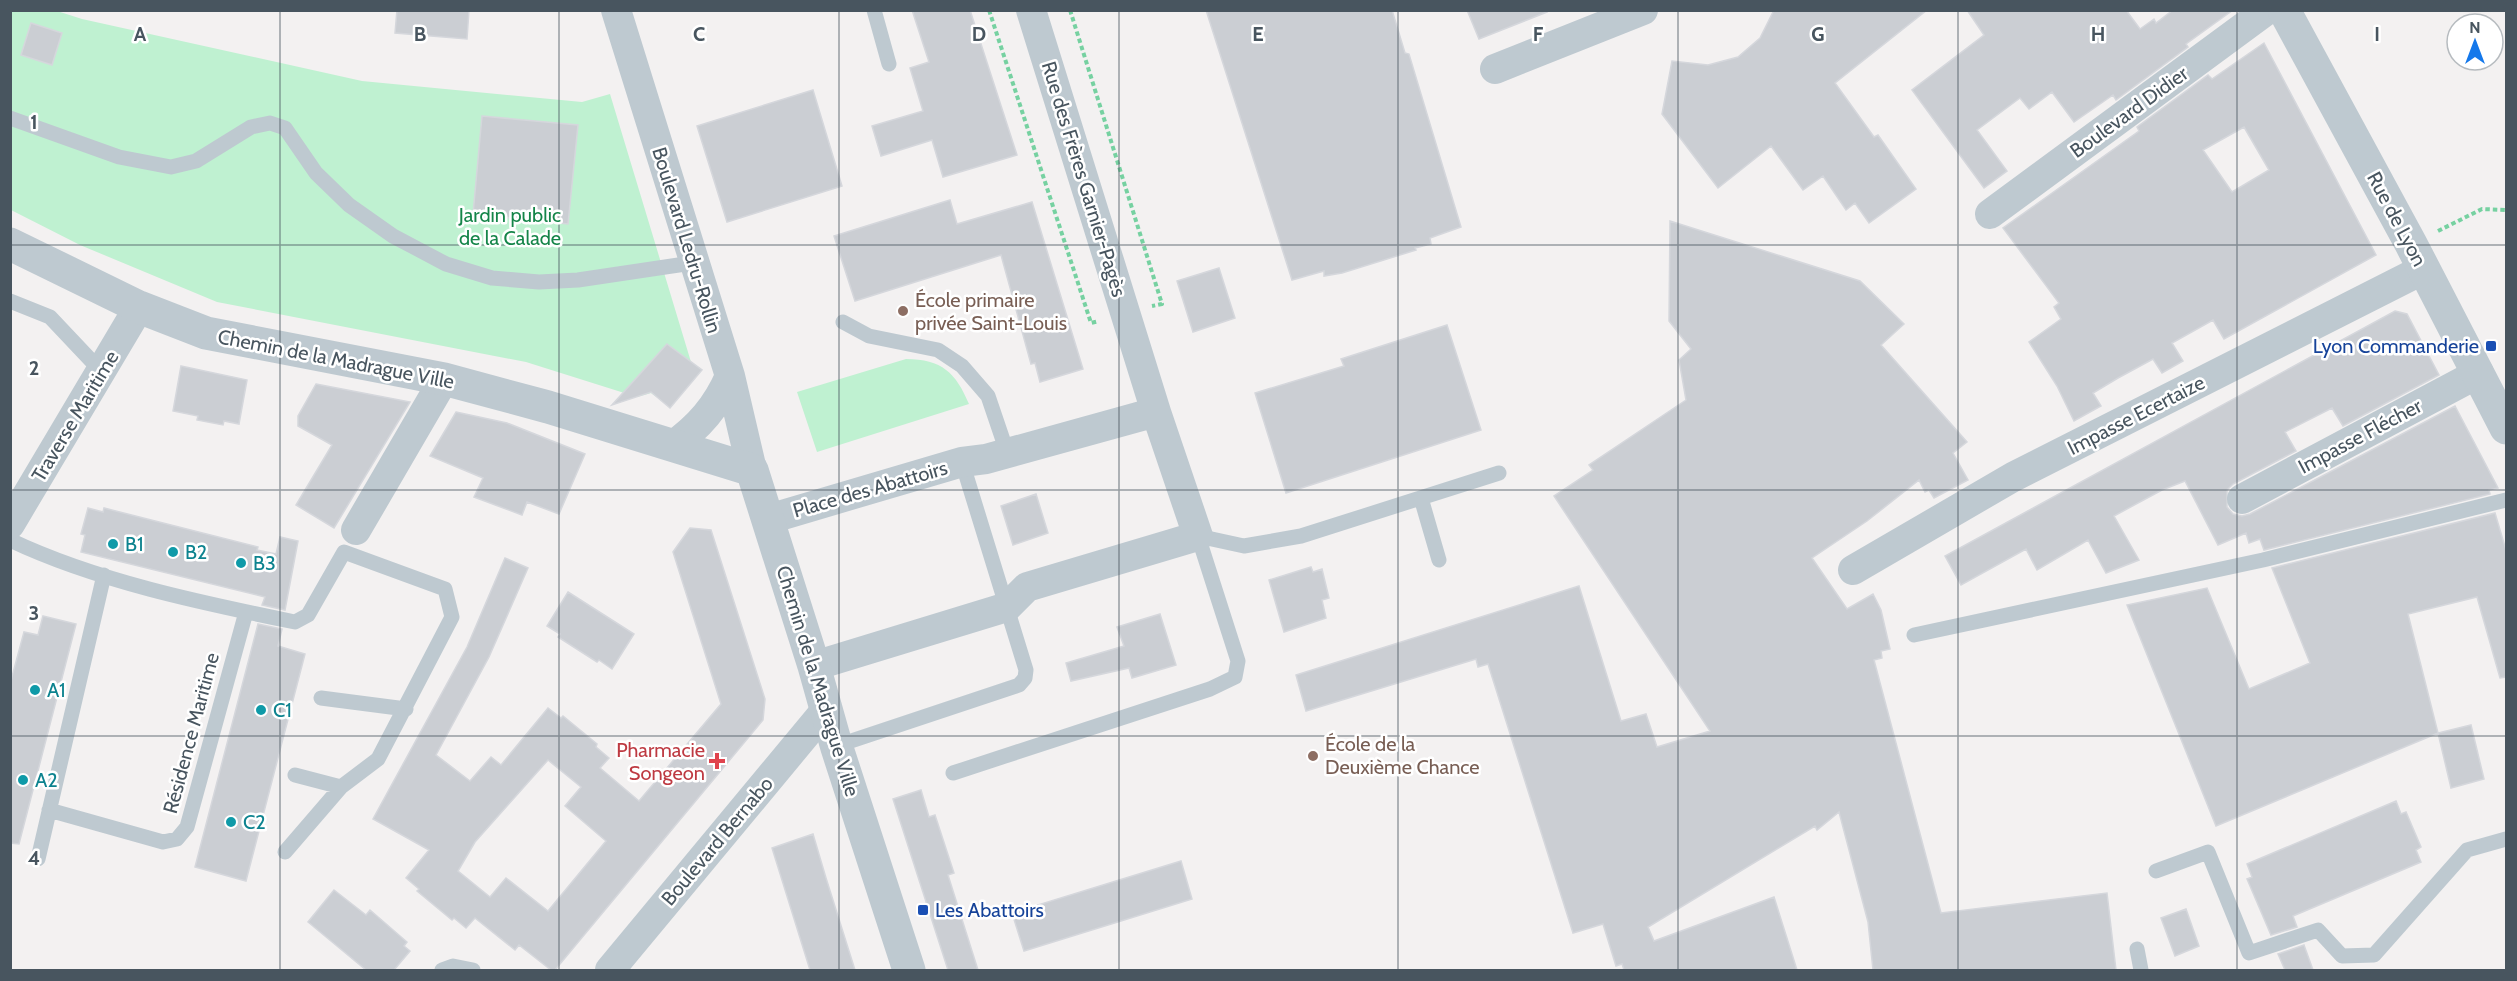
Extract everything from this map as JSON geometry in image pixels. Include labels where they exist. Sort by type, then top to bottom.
[{"type":"street","name":"Boulevard Ledru-Rollin","points":[[616,10],[692,263],[730,376],[752,470]]},
{"type":"street","name":"Rue des Frères Garnier-Pagès","points":[[1031,10],[1156,412],[1198,536]]},
{"type":"street","points":[[1495,69],[1643,10]]},
{"type":"street","name":"Boulevard Didier","points":[[1990,214],[2267,10]]},
{"type":"street","name":"Rue de Lyon","points":[[2284,10],[2424,269],[2506,428]]},
{"type":"street","name":"Chemin de la Madrague Ville","points":[[10,244],[139,308],[206,333],[444,379],[548,407],[752,470],[814,666],[825,711],[909,970]]},
{"type":"street","name":"Impasse Ecertaize","points":[[1853,570],[2013,477],[2424,269]]},
{"type":"street","name":"Traverse Maritime","points":[[10,524],[139,308]]},
{"type":"street","name":"Impasse Flécher","points":[[2242,499],[2479,373]]},
{"type":"street","points":[[672,446],[695,430],[721,396],[730,376]]},
{"type":"street","points":[[350,541],[444,379]]},
{"type":"street","points":[[962,462],[1156,412]]},
{"type":"street","name":"Place des Abattoirs","points":[[769,519],[962,462]]},
{"type":"street","points":[[814,666],[1007,608],[1027,587],[1198,536]]},
{"type":"street","name":"Boulevard Bernabo","points":[[609,970],[825,711]]},
{"type":"lane","points":[[874,10],[889,64]]},
{"type":"lane","points":[[10,117],[119,157],[171,166],[196,161],[251,127],[270,123],[285,128],[316,173],[358,212],[393,236],[446,264],[492,278],[539,282],[578,280],[692,263]]},
{"type":"lane","points":[[10,301],[50,317],[101,371]]},
{"type":"lane","points":[[843,322],[869,336],[938,350],[962,366],[988,396],[1007,452]]},
{"type":"lane","name":"Place des Abattoirs","points":[[836,746],[1018,685],[1025,678],[1026,670],[962,462]]},
{"type":"lane","points":[[1198,536],[1244,546],[1301,536],[1499,473]]},
{"type":"lane","points":[[1421,498],[1439,560]]},
{"type":"lane","points":[[1914,634],[2263,560],[2506,500]]},
{"type":"lane","points":[[953,773],[1210,690],[1235,677],[1238,661],[1198,536]]},
{"type":"lane","points":[[10,540],[47,557],[104,575],[246,612],[295,622],[308,615],[350,541],[445,589],[450,601],[452,617],[378,759],[341,787],[285,852]]},
{"type":"lane","points":[[38,859],[104,575]]},
{"type":"lane","name":"Résidence Maritime","points":[[50,810],[164,842],[177,839],[188,828],[246,612]]},
{"type":"lane","points":[[321,698],[406,709]]},
{"type":"lane","points":[[295,776],[341,787]]},
{"type":"lane","points":[[2156,871],[2208,852],[2249,953],[2319,930],[2342,956],[2374,955],[2467,850],[2506,840]]},
{"type":"lane","points":[[2137,949],[2141,970]]},
{"type":"lane","points":[[442,970],[453,966],[473,970]]},
{"type":"path","points":[[989,10],[1091,323]]},
{"type":"path","points":[[2442,229],[2482,209],[2506,210]]},
{"type":"green space","name":"Jardin public de la Calade","points":[[10,11],[57,11],[82,19],[362,81],[582,102],[610,94],[691,362],[702,370],[669,406],[651,393],[637,397],[526,362],[217,302],[80,245],[11,210]]},
{"type":"green space","points":[[906,359],[929,362],[946,370],[959,384],[969,404],[817,452],[797,392]]},
{"type":"building","points":[[397,10],[469,10],[467,39],[395,33]]},
{"type":"building","points":[[912,10],[970,10],[1017,155],[943,177],[932,140],[881,156],[872,126],[923,111],[910,68],[929,62]]},
{"type":"building","points":[[1206,10],[1392,10],[1405,53],[1409,54],[1461,227],[1430,238],[1431,244],[1415,248],[1416,250],[1342,273],[1324,276],[1324,271],[1292,280]]},
{"type":"building","points":[[1467,10],[1546,10],[1547,12],[1479,39]]},
{"type":"building","points":[[1774,10],[1927,10],[1835,83],[1874,137],[1878,135],[1916,189],[1869,223],[1855,203],[1846,210],[1823,176],[1803,190],[1771,146],[1718,188],[1662,114],[1672,61],[1708,65],[1738,57],[1760,38]]},
{"type":"building","points":[[1967,10],[2126,10],[2140,29],[2154,19],[2156,23],[2173,10],[2233,10],[2186,44],[2188,47],[2116,100],[2113,95],[2074,122],[2052,92],[2029,109],[2020,98],[1977,130],[2007,171],[1984,188],[1912,90],[1984,35]]},
{"type":"building","points":[[31,23],[62,33],[52,65],[21,55]]},
{"type":"building","points":[[2264,43],[2376,255],[2224,339],[2213,320],[2172,343],[2183,361],[2162,373],[2153,359],[2118,378],[2093,393],[2101,406],[2074,421],[2057,386],[2029,342],[2061,319],[2054,307],[2059,303],[2003,228],[2139,131],[2137,127],[2208,75],[2212,79]],"holes":[[[2244,127],[2269,170],[2232,192],[2203,150]]]},
{"type":"building","points":[[813,90],[842,186],[727,222],[697,126]]},
{"type":"building","points":[[482,116],[578,125],[568,224],[473,214]]},
{"type":"building","points":[[950,200],[957,224],[1032,202],[1083,369],[1040,382],[1035,363],[1031,364],[1001,255],[855,301],[834,236]]},
{"type":"building","points":[[1670,221],[1860,281],[1904,324],[1881,345],[1967,442],[1953,453],[1968,480],[1934,498],[1929,490],[1925,492],[1919,480],[1867,521],[1812,558],[1847,609],[1873,594],[1881,610],[1890,649],[1881,651],[1882,658],[1874,660],[1941,913],[2107,893],[2116,970],[1873,970],[1868,922],[1839,812],[1817,830],[1815,826],[1648,927],[1654,941],[1774,897],[1797,970],[1624,970],[1622,964],[1616,966],[1603,924],[1573,933],[1488,664],[1478,667],[1476,659],[1306,711],[1296,675],[1579,586],[1621,721],[1646,714],[1657,747],[1710,731],[1554,496],[1593,470],[1589,465],[1686,400],[1679,360],[1691,349],[1669,321]]},
{"type":"building","points":[[1219,268],[1235,318],[1193,332],[1177,281]]},
{"type":"building","points":[[2395,311],[2407,314],[2439,375],[2343,426],[2332,408],[2285,432],[2296,451],[2233,484],[2227,490],[2227,507],[2233,514],[2242,516],[2250,514],[2455,406],[2498,488],[2489,490],[2490,494],[2264,550],[2260,539],[2249,543],[2246,533],[2218,545],[2185,481],[2162,490],[2114,516],[2139,560],[2106,573],[2088,540],[2037,570],[2026,549],[1961,585],[1945,556]]},
{"type":"building","points":[[1447,325],[1481,430],[1286,493],[1255,393],[1344,366],[1341,359]]},
{"type":"building","points":[[667,344],[702,370],[670,408],[651,392],[612,405]]},
{"type":"building","points":[[181,366],[247,380],[239,424],[224,421],[223,425],[197,420],[198,416],[173,411]]},
{"type":"building","points":[[316,384],[410,402],[334,528],[296,505],[332,445],[298,426],[298,416]]},
{"type":"building","points":[[456,412],[507,423],[585,454],[559,514],[527,502],[522,515],[474,497],[483,478],[430,456]]},
{"type":"building","points":[[1036,494],[1048,533],[1013,545],[1001,506]]},
{"type":"building","points":[[88,508],[103,512],[104,508],[258,547],[257,550],[276,554],[280,537],[298,541],[285,610],[262,605],[265,597],[81,552],[85,535],[81,534]]},
{"type":"building","points":[[2495,513],[2506,550],[2506,677],[2500,678],[2477,597],[2408,614],[2438,733],[2216,826],[2127,605],[2207,588],[2249,689],[2310,663],[2272,568]]},
{"type":"building","points":[[690,528],[711,530],[765,699],[763,720],[555,970],[551,970],[519,945],[515,950],[475,918],[466,928],[454,918],[452,920],[417,891],[419,889],[406,878],[429,850],[373,819],[467,647],[505,558],[528,568],[489,657],[436,755],[470,781],[491,757],[501,765],[548,708],[561,718],[563,716],[597,744],[596,747],[609,758],[600,768],[639,801],[721,704],[673,552]],"holes":[[[548,760],[581,787],[565,806],[606,841],[548,911],[506,878],[490,897],[458,871],[475,842]]]},
{"type":"building","points":[[1311,567],[1313,572],[1322,569],[1329,598],[1322,600],[1326,618],[1284,632],[1269,580]]},
{"type":"building","points":[[568,592],[634,634],[612,669],[558,637],[560,634],[547,626]]},
{"type":"building","points":[[1160,614],[1176,665],[1132,678],[1129,668],[1071,681],[1066,663],[1124,646],[1117,627]]},
{"type":"building","name":"A1","points":[[43,616],[76,624],[19,844],[10,843],[10,684],[24,632],[38,635]]},
{"type":"building","points":[[258,624],[282,629],[278,646],[305,654],[246,881],[195,867]]},
{"type":"building","points":[[2471,725],[2484,779],[2451,788],[2438,733]]},
{"type":"building","points":[[921,790],[929,817],[935,815],[954,873],[948,875],[978,970],[948,970],[893,799]]},
{"type":"building","points":[[2396,801],[2401,814],[2406,812],[2421,847],[2416,850],[2421,862],[2293,916],[2297,927],[2271,935],[2247,879],[2252,877],[2247,864]]},
{"type":"building","points":[[813,834],[855,970],[810,970],[772,848]]},
{"type":"building","points":[[1181,861],[1192,899],[1024,951],[1012,913]]},
{"type":"building","points":[[334,890],[366,915],[370,910],[407,942],[404,946],[410,951],[394,970],[366,970],[308,922]]},
{"type":"building","points":[[2186,909],[2199,946],[2175,956],[2161,918]]},
{"type":"building","points":[[2304,945],[2313,970],[2285,970],[2278,954]]},
{"type":"place","name":"École primaire privée Saint-Louis","points":[[903,311]]},
{"type":"place","name":"Lyon Commanderie","points":[[2491,346]]},
{"type":"place","name":"B1","points":[[113,544]]},
{"type":"place","name":"B2","points":[[173,552]]},
{"type":"place","name":"B3","points":[[241,563]]},
{"type":"place","name":"A1","points":[[35,690]]},
{"type":"place","name":"C1","points":[[261,710]]},
{"type":"place","name":"École de la Deuxième Chance","points":[[1313,756]]},
{"type":"place","name":"Pharmacie Songeon","points":[[717,761]]},
{"type":"place","name":"A2","points":[[23,780]]},
{"type":"place","name":"C2","points":[[231,822]]},
{"type":"place","name":"Les Abattoirs","points":[[923,910]]}]
